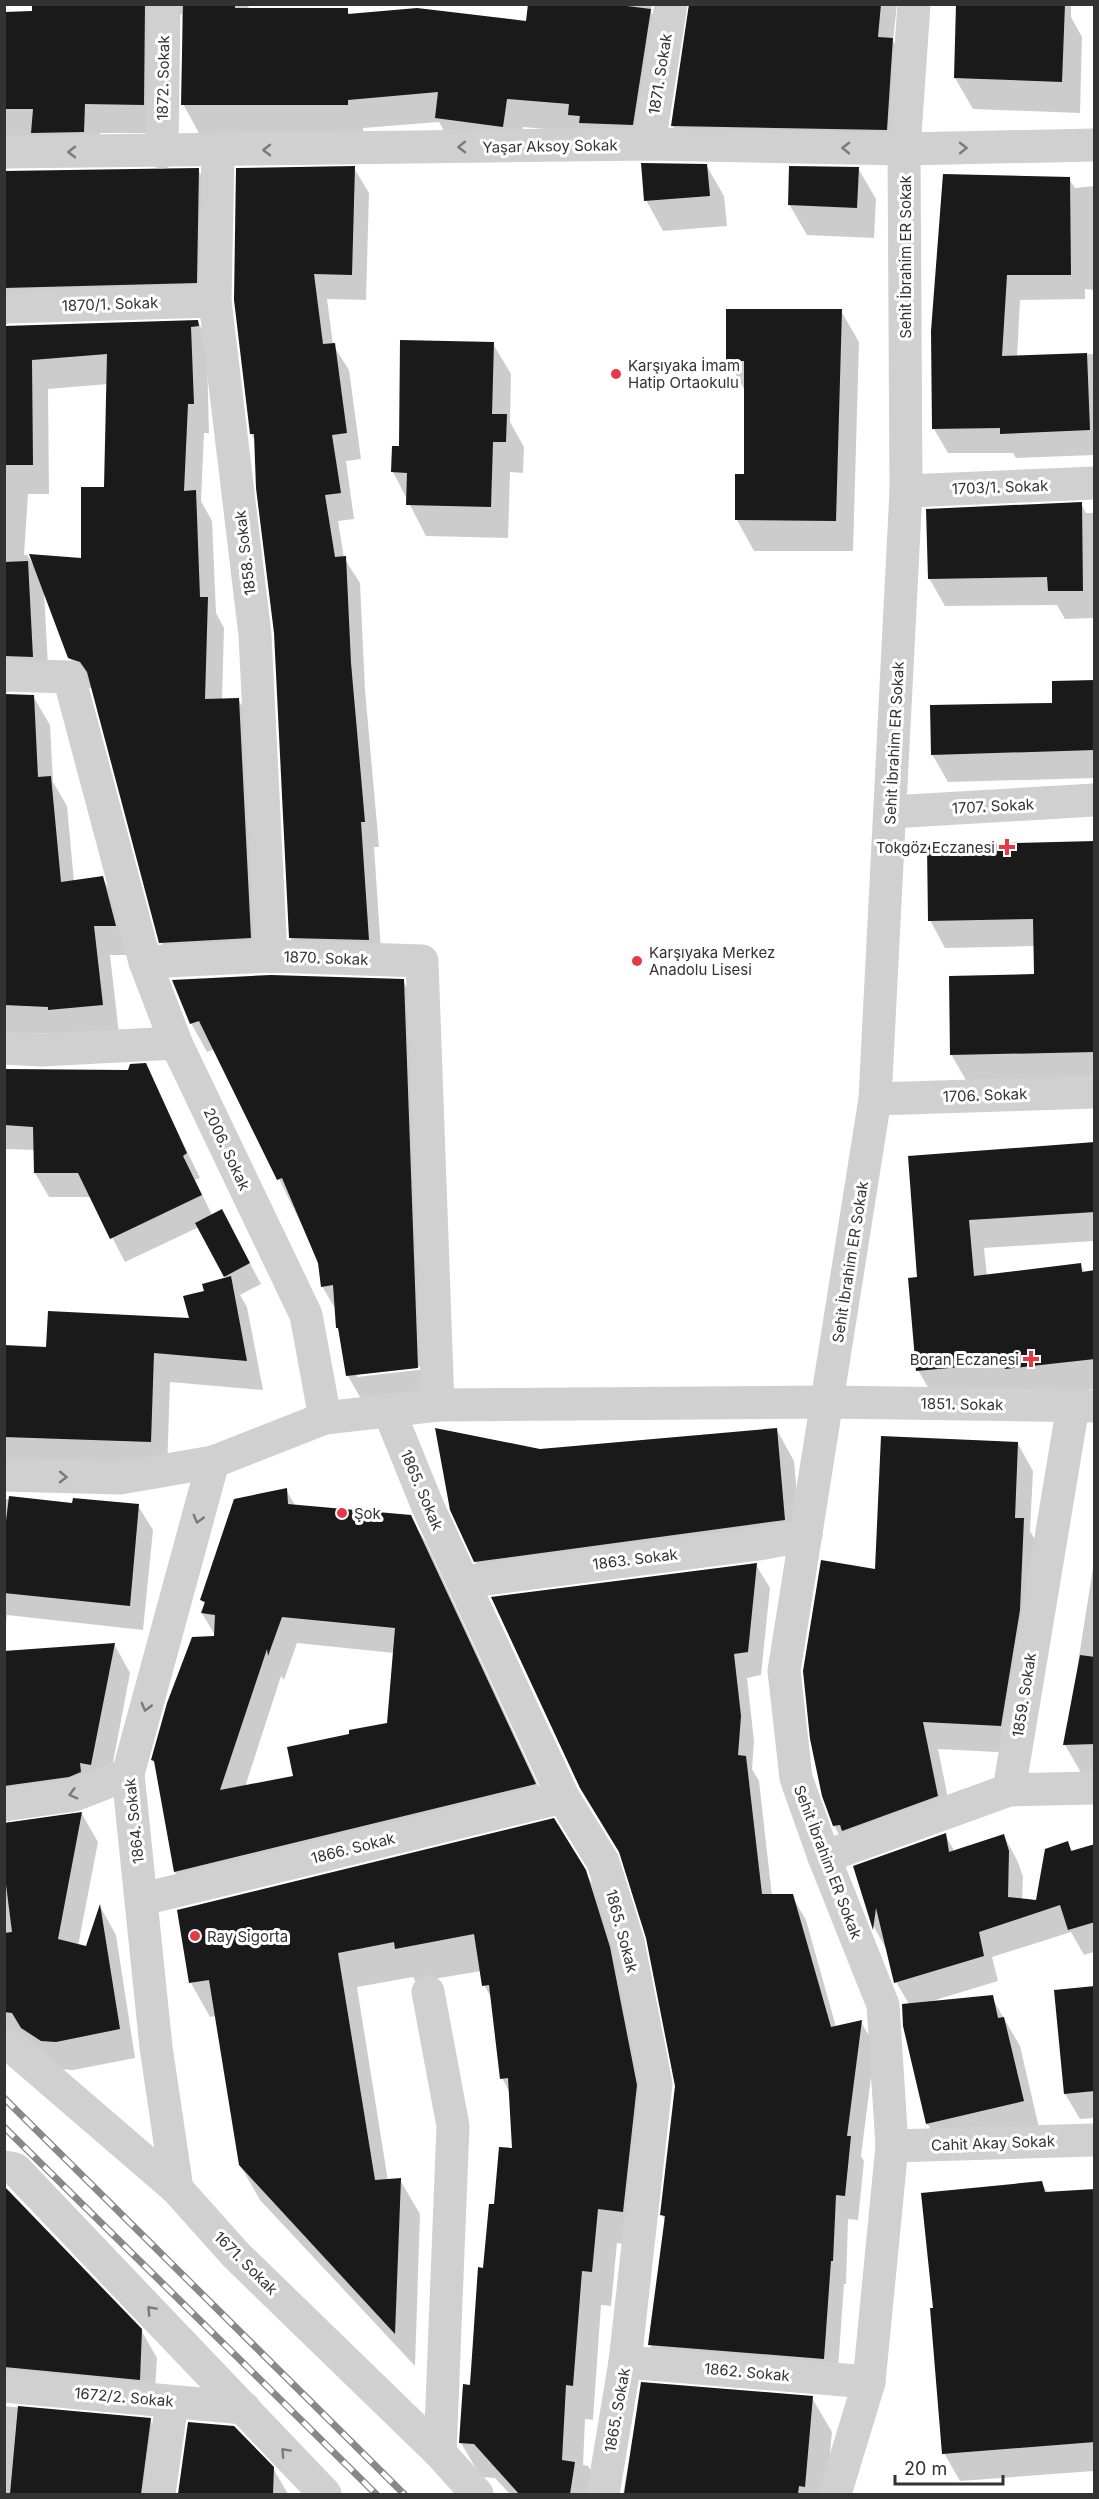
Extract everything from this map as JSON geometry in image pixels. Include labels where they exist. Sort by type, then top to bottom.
[{"type":"street","name":"1872. Sokak","points":[[162,152],[164,4]]},
{"type":"street","name":"1871. Sokak","points":[[649,144],[671,4]]},
{"type":"street","name":"Sehit İbrahim ER Sokak","points":[[835,2494],[869,2382],[892,2146],[883,2005],[824,1857],[796,1778],[784,1671],[829,1402],[875,1098],[906,491],[904,149],[914,4]]},
{"type":"street","name":"Yaşar Aksoy Sokak","points":[[4,153],[649,144],[904,149],[1095,145]]},
{"type":"street","name":"1858. Sokak","points":[[218,151],[215,301],[255,635],[272,956]]},
{"type":"street","name":"1870/1. Sokak","points":[[4,307],[215,301]]},
{"type":"street","name":"1703/1. Sokak","points":[[906,491],[1095,483]]},
{"type":"street","points":[[4,675],[69,677],[145,962]]},
{"type":"street","name":"1707. Sokak","points":[[891,812],[1095,800]]},
{"type":"street","name":"1870. Sokak","points":[[145,962],[272,956],[422,961],[438,1406]]},
{"type":"street","name":"2006. Sokak","points":[[145,962],[176,1043],[306,1315],[325,1418]]},
{"type":"street","points":[[4,1048],[41,1050],[176,1043]]},
{"type":"street","name":"1706. Sokak","points":[[875,1098],[1095,1092]]},
{"type":"street","name":"1851. Sokak","points":[[4,1475],[120,1478],[213,1462],[325,1418],[438,1406],[829,1402],[1084,1406]]},
{"type":"street","name":"1859. Sokak","points":[[1009,1790],[1084,1406]]},
{"type":"street","name":"1865. Sokak","points":[[389,1411],[428,1507],[562,1797],[603,1862],[628,1942],[656,2084],[625,2362],[603,2494]]},
{"type":"street","name":"1864. Sokak","points":[[177,2190],[156,2047],[143,1899],[128,1774],[213,1462]]},
{"type":"street","name":"1863. Sokak","points":[[463,1582],[759,1544],[806,1534]]},
{"type":"street","points":[[4,1805],[74,1795],[128,1774]]},
{"type":"street","points":[[824,1857],[1009,1790],[1095,1788]]},
{"type":"street","name":"1866. Sokak","points":[[143,1899],[562,1797]]},
{"type":"street","points":[[428,1992],[453,2126],[440,2453]]},
{"type":"street","name":"1671. Sokak","points":[[4,2046],[11,2046],[177,2190],[236,2255],[440,2453],[477,2494]]},
{"type":"street","name":"Cahit Akay Sokak","points":[[892,2146],[1095,2140]]},
{"type":"street","points":[[4,2168],[15,2169],[325,2494]]},
{"type":"street","name":"1862. Sokak","points":[[625,2362],[869,2382]]},
{"type":"street","name":"1672/2. Sokak","points":[[4,2386],[244,2408]]},
{"type":"street","points":[[159,2494],[172,2402]]},
{"type":"building","points":[[32,4],[145,4],[144,105],[85,104],[84,132],[31,133],[33,109],[4,109],[4,12],[32,11]]},
{"type":"building","points":[[183,4],[235,4],[235,8],[348,8],[348,14],[417,8],[526,21],[528,4],[611,4],[651,9],[633,125],[579,123],[580,116],[568,115],[569,104],[507,99],[503,127],[435,118],[438,92],[348,100],[348,105],[181,105]]},
{"type":"building","points":[[689,4],[881,4],[878,37],[893,38],[887,130],[671,126]]},
{"type":"building","points":[[956,4],[1065,4],[1062,82],[954,78]]},
{"type":"building","points":[[641,163],[707,164],[710,196],[644,201]]},
{"type":"building","points":[[355,166],[352,275],[314,274],[323,344],[335,343],[347,433],[332,435],[341,493],[325,495],[335,557],[346,556],[351,663],[365,822],[361,822],[369,940],[289,938],[274,633],[256,488],[254,434],[250,434],[234,300],[236,168]]},
{"type":"building","points":[[789,166],[859,167],[857,208],[788,205]]},
{"type":"building","points":[[199,168],[197,283],[4,288],[4,171]]},
{"type":"building","points":[[943,174],[1070,177],[1071,275],[1007,275],[1002,356],[1087,353],[1090,430],[1000,434],[1000,428],[932,429],[931,331]]},
{"type":"building","name":"Karşıyaka İmam Hatip Ortaokulu","points":[[726,309],[842,309],[836,521],[735,520],[735,474],[744,474],[744,361],[726,361]]},
{"type":"building","points":[[198,320],[199,326],[191,327],[194,404],[188,404],[184,491],[196,490],[200,597],[208,597],[205,699],[239,698],[251,938],[159,943],[87,672],[80,662],[68,658],[29,554],[81,558],[81,487],[104,487],[107,354],[32,360],[33,465],[4,465],[4,326]]},
{"type":"building","points":[[400,340],[494,342],[492,414],[507,414],[506,442],[493,442],[491,507],[406,505],[407,473],[391,472],[392,446],[399,446]]},
{"type":"building","points":[[1082,502],[1083,591],[1048,591],[1047,577],[928,579],[926,509]]},
{"type":"building","points":[[28,561],[33,657],[4,656],[4,562]]},
{"type":"building","points":[[1095,680],[1095,750],[931,755],[930,705],[1052,703],[1052,681]]},
{"type":"building","points":[[4,694],[34,695],[38,777],[51,776],[61,882],[103,876],[116,926],[94,926],[103,1005],[48,1010],[48,1007],[4,1005]]},
{"type":"building","points":[[1095,841],[1095,1052],[950,1055],[949,976],[1034,974],[1033,919],[928,921],[927,845]]},
{"type":"building","points":[[271,975],[404,979],[418,1368],[346,1376],[338,1328],[336,1328],[333,1285],[321,1287],[318,1263],[282,1178],[277,1180],[199,1021],[190,1024],[172,980]]},
{"type":"building","points":[[146,1063],[187,1153],[183,1156],[202,1195],[110,1239],[78,1173],[34,1173],[33,1127],[4,1125],[4,1069],[128,1070],[130,1064]]},
{"type":"building","points":[[1095,1142],[1095,1212],[969,1220],[974,1276],[1081,1263],[1082,1272],[1095,1270],[1095,1359],[1005,1369],[1004,1363],[916,1371],[908,1278],[917,1277],[908,1156]]},
{"type":"building","points":[[222,1209],[250,1263],[224,1277],[195,1223]]},
{"type":"building","points":[[231,1276],[247,1361],[154,1353],[151,1442],[4,1437],[4,1345],[46,1347],[48,1311],[189,1318],[183,1296],[204,1291],[202,1284]]},
{"type":"building","points":[[435,1428],[540,1449],[777,1428],[785,1520],[474,1562],[450,1510]]},
{"type":"building","points":[[881,1436],[1018,1442],[1015,1518],[1024,1518],[1020,1610],[1001,1726],[923,1722],[938,1796],[842,1831],[840,1825],[833,1826],[822,1796],[810,1739],[803,1671],[821,1560],[875,1569]]},
{"type":"building","points":[[287,1488],[288,1504],[411,1515],[536,1784],[174,1872],[154,1761],[151,1760],[167,1703],[192,1637],[214,1636],[215,1615],[201,1613],[205,1602],[200,1600],[234,1499]],"holes":[[[282,1617],[395,1628],[387,1723],[349,1730],[349,1734],[287,1747],[293,1776],[220,1790],[267,1649],[268,1656]]]},
{"type":"building","points":[[9,1496],[72,1503],[73,1498],[139,1504],[130,1606],[4,1593],[4,1538]]},
{"type":"building","points":[[757,1563],[748,1652],[734,1654],[741,1716],[738,1755],[746,1756],[762,1894],[793,1894],[831,2027],[862,2020],[847,2136],[851,2136],[845,2196],[836,2195],[833,2261],[831,2261],[824,2359],[648,2345],[665,2216],[660,2215],[675,2086],[646,1938],[619,1852],[580,1788],[491,1597]]},
{"type":"building","points":[[115,1643],[91,1765],[80,1763],[81,1772],[69,1777],[4,1786],[4,1651]]},
{"type":"building","points":[[1080,1655],[1095,1657],[1095,1744],[1063,1745]]},
{"type":"building","points":[[82,1812],[58,1939],[86,1946],[100,1904],[120,2029],[56,2042],[41,2041],[21,2028],[12,2013],[4,2012],[4,1933],[12,1932],[4,1869],[4,1823]]},
{"type":"building","points":[[554,1818],[586,1870],[610,1947],[637,2085],[623,2212],[598,2209],[592,2272],[582,2271],[573,2386],[566,2385],[562,2460],[575,2462],[570,2494],[519,2494],[474,2444],[459,2443],[463,2384],[470,2385],[478,2267],[483,2268],[489,2204],[494,2204],[499,2147],[512,2148],[508,2078],[500,2079],[489,1985],[482,1986],[474,1934],[395,1949],[394,1942],[338,1953],[375,2180],[401,2178],[395,2334],[239,2165],[209,1980],[189,1983],[177,1910]]},
{"type":"building","points":[[946,1833],[949,1852],[1004,1834],[1009,1851],[1008,1897],[1036,1900],[1045,1849],[1068,1841],[1071,1851],[1095,1844],[1095,1922],[1068,1930],[1060,1905],[979,1932],[984,1956],[894,1983],[876,1908],[873,1930],[853,1866]]},
{"type":"building","points":[[1095,1986],[1095,2091],[1064,2094],[1054,1990]]},
{"type":"building","points":[[993,1995],[998,2018],[1004,2017],[1024,2101],[926,2124],[903,2026],[902,2004]]},
{"type":"building","points":[[1042,2181],[1045,2192],[1095,2189],[1095,2442],[942,2454],[930,2308],[933,2308],[921,2193]]},
{"type":"building","points":[[4,2186],[142,2329],[140,2380],[4,2367]]},
{"type":"building","points":[[641,2382],[813,2396],[805,2487],[799,2486],[798,2494],[624,2494]]},
{"type":"building","points":[[18,2406],[151,2418],[141,2494],[10,2494]]},
{"type":"building","points":[[188,2422],[234,2426],[274,2467],[273,2494],[178,2494]]},
{"type":"railway","points":[[4,2098],[404,2494]]},
{"type":"railway","points":[[4,2127],[376,2494]]},
{"type":"place","name":"Karşıyaka İmam Hatip Ortaokulu","points":[[616,374]]},
{"type":"place","name":"Tokgöz Eczanesi","points":[[1007,847]]},
{"type":"place","name":"Karşıyaka Merkez Anadolu Lisesi","points":[[637,961]]},
{"type":"place","name":"Boran Eczanesi","points":[[1031,1359]]},
{"type":"place","name":"Şok","points":[[342,1513]]},
{"type":"place","name":"Ray Sigorta","points":[[195,1936]]}]
